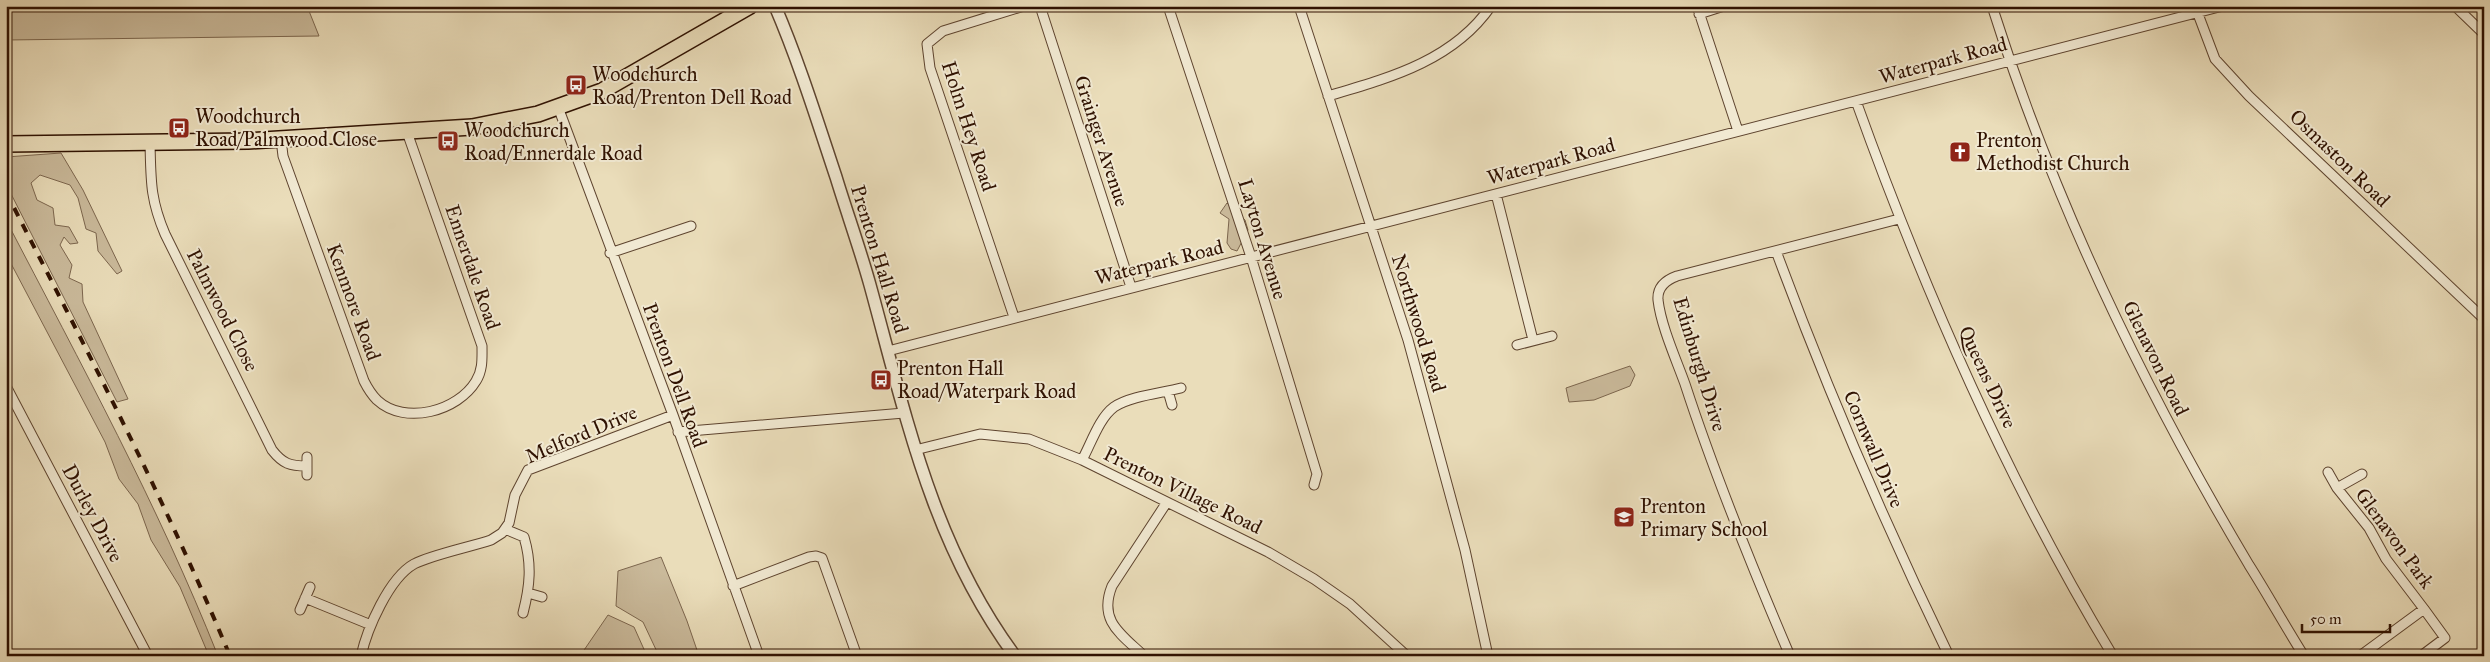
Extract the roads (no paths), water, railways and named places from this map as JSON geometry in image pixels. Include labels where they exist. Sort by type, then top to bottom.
[{"type":"highway","points":[[6,144],[281,139],[472,127],[538,114],[602,91],[750,6]]},
{"type":"street","name":"Prenton Hall Road","points":[[776,6],[800,68],[870,282],[904,412],[926,485],[969,582],[1015,656]]},
{"type":"street","name":"Holm Hey Road","points":[[1014,317],[930,68],[927,44],[944,31],[1024,6]]},
{"type":"street","name":"Grainger Avenue","points":[[1040,6],[1131,287]]},
{"type":"street","name":"Layton Avenue","points":[[1168,6],[1251,257],[1316,474],[1314,485]]},
{"type":"street","name":"Northwood Road","points":[[1299,6],[1408,340],[1465,550],[1488,656]]},
{"type":"street","points":[[1328,96],[1405,72],[1433,58],[1454,44],[1491,6]]},
{"type":"street","points":[[1724,6],[1698,10],[1738,131]]},
{"type":"street","name":"Glenavon Road","points":[[1992,6],[2050,168],[2103,291],[2179,443],[2304,656]]},
{"type":"street","name":"Waterpark Road","points":[[888,351],[1856,101],[2196,10],[2223,6]]},
{"type":"street","points":[[2455,6],[2484,34]]},
{"type":"street","name":"Osmaston Road","points":[[2196,10],[2215,59],[2249,96],[2484,319]]},
{"type":"street","name":"Queens Drive","points":[[1856,101],[1899,219],[1922,275],[2031,511],[2076,594],[2113,656]]},
{"type":"street","name":"Prenton Dell Road","points":[[558,107],[610,253],[673,415],[758,656]]},
{"type":"street","name":"Ennerdale Road","points":[[408,132],[482,346],[482,366],[477,380],[467,393],[450,404]]},
{"type":"street","name":"Kenmore Road","points":[[281,139],[283,156],[302,212],[364,381],[370,392],[378,401],[398,412],[409,414],[436,410],[450,404]]},
{"type":"street","name":"Palmwood Close","points":[[150,142],[151,193],[154,210],[272,450],[281,461],[307,470],[307,456]]},
{"type":"street","points":[[1496,194],[1533,340]]},
{"type":"street","name":"Edinburgh Drive","points":[[1790,656],[1762,592],[1690,400],[1658,299],[1661,288],[1666,280],[1899,219]]},
{"type":"street","points":[[610,253],[691,226]]},
{"type":"street","name":"Cornwall Drive","points":[[1776,251],[1818,364],[1900,555],[1949,656]]},
{"type":"street","points":[[1517,344],[1552,336]]},
{"type":"street","name":"Durley Drive","points":[[6,386],[148,656]]},
{"type":"street","points":[[1082,460],[1105,417],[1114,408],[1124,402],[1181,388]]},
{"type":"street","points":[[1168,391],[1172,405]]},
{"type":"street","points":[[678,432],[904,412]]},
{"type":"street","name":"Melford Drive","points":[[505,529],[509,523],[515,495],[528,470],[673,415]]},
{"type":"street","name":"Prenton Village Road","points":[[915,450],[980,434],[1029,439],[1082,460],[1268,552],[1314,579],[1350,604],[1407,656]]},
{"type":"street","name":"Glenavon Park","points":[[2328,472],[2337,488],[2369,528],[2386,559],[2445,638],[2421,656]]},
{"type":"street","name":"Glenavon Park","points":[[2337,488],[2362,474]]},
{"type":"street","points":[[1144,656],[1118,631],[1109,618],[1107,598],[1112,586],[1167,502]]},
{"type":"street","points":[[360,656],[371,625],[389,591],[401,574],[414,564],[491,540],[505,529],[524,537],[530,556],[531,574],[523,613]]},
{"type":"street","points":[[733,586],[809,557],[816,556],[822,558],[857,656]]},
{"type":"street","points":[[300,610],[310,587]]},
{"type":"street","points":[[528,593],[542,598]]},
{"type":"street","points":[[305,598],[371,625]]},
{"type":"street","name":"Glenavon Park","points":[[2360,656],[2424,609]]},
{"type":"street","points":[[1392,656],[1398,647]]},
{"type":"railway","points":[[6,192],[151,480],[230,656]]},
{"type":"place","name":"Woodchurch Road/Prenton Dell Road","points":[[576,85]]},
{"type":"place","name":"Woodchurch Road/Palmwood Close","points":[[179,128]]},
{"type":"place","name":"Woodchurch Road/Ennerdale Road","points":[[448,141]]},
{"type":"place","name":"Prenton Methodist Church","points":[[1960,152]]},
{"type":"place","name":"Prenton Hall Road/Waterpark Road","points":[[881,380]]},
{"type":"place","name":"Prenton Primary School","points":[[1624,517]]}]
